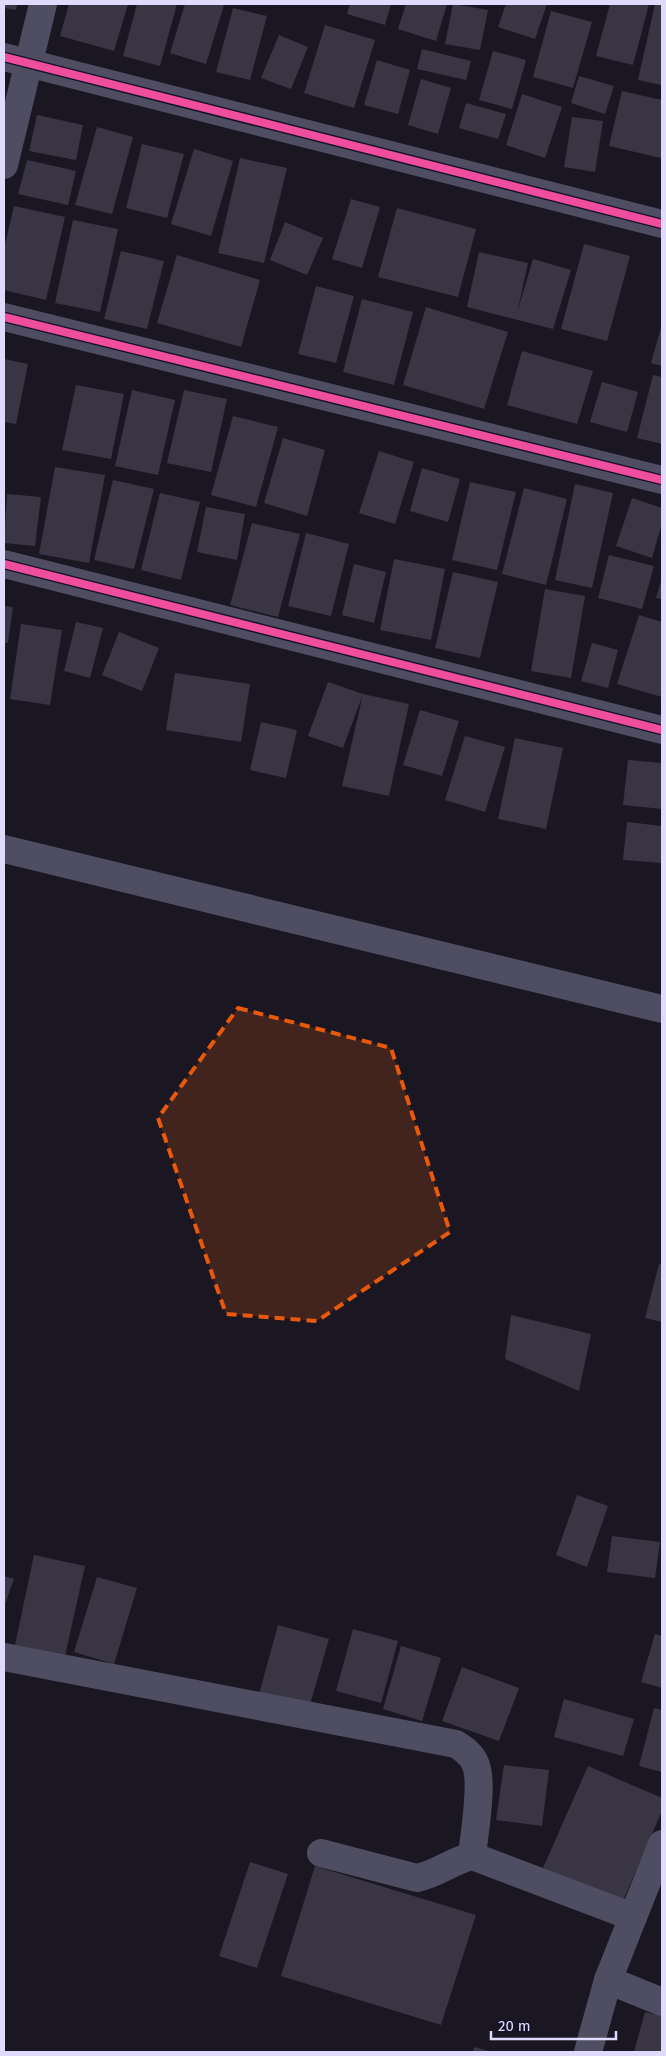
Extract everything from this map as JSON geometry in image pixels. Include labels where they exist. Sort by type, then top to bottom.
[{"type":"street","points":[[4,165],[43,4]]},
{"type":"street","points":[[4,57],[662,224]]},
{"type":"street","points":[[4,317],[662,480]]},
{"type":"street","points":[[4,564],[662,730]]},
{"type":"street","points":[[4,849],[662,1008]]},
{"type":"street","points":[[4,1657],[456,1744],[467,1751],[476,1763],[479,1779],[472,1856]]},
{"type":"street","points":[[588,2052],[608,1980],[662,1844]]},
{"type":"street","points":[[321,1853],[417,1878],[430,1874],[456,1860],[472,1856],[633,1917]]},
{"type":"street","points":[[608,1980],[662,2002]]},
{"type":"highlighted area","points":[[238,1008],[391,1048],[450,1232],[317,1321],[226,1314],[158,1118]]},
{"type":"building","points":[[4,4],[17,4],[16,10],[4,8]]},
{"type":"building","points":[[69,4],[128,4],[114,51],[60,36]]},
{"type":"building","points":[[137,4],[177,4],[160,66],[123,56]]},
{"type":"building","points":[[185,4],[224,5],[206,64],[170,53]]},
{"type":"building","points":[[350,4],[391,4],[385,25],[347,14]]},
{"type":"building","points":[[406,4],[447,4],[436,41],[398,29]]},
{"type":"building","points":[[453,4],[488,10],[480,50],[445,44]]},
{"type":"building","points":[[506,4],[547,4],[535,39],[498,27]]},
{"type":"building","points":[[610,4],[649,4],[633,65],[596,56]]},
{"type":"building","points":[[655,4],[662,4],[662,85],[638,80]]},
{"type":"building","points":[[233,8],[267,16],[250,80],[216,72]]},
{"type":"building","points":[[551,11],[592,22],[573,88],[533,77]]},
{"type":"building","points":[[325,25],[375,40],[354,108],[304,93]]},
{"type":"building","points":[[279,35],[308,47],[291,89],[261,78]]},
{"type":"building","points":[[422,49],[471,61],[466,80],[417,69]]},
{"type":"building","points":[[493,51],[526,60],[512,109],[479,100]]},
{"type":"building","points":[[377,60],[410,70],[398,114],[364,105]]},
{"type":"building","points":[[579,76],[614,86],[605,114],[571,103]]},
{"type":"building","points":[[421,79],[451,88],[438,134],[408,125]]},
{"type":"building","points":[[622,91],[662,100],[661,158],[609,146]]},
{"type":"building","points":[[522,94],[562,107],[545,158],[506,145]]},
{"type":"building","points":[[466,103],[506,114],[498,139],[459,128]]},
{"type":"building","points":[[37,115],[83,125],[76,160],[29,151]]},
{"type":"building","points":[[572,117],[603,121],[595,172],[564,167]]},
{"type":"building","points":[[97,127],[133,137],[112,214],[75,205]]},
{"type":"building","points":[[142,144],[184,154],[167,218],[126,208]]},
{"type":"building","points":[[194,149],[233,161],[211,236],[171,224]]},
{"type":"building","points":[[240,158],[287,168],[264,263],[218,253]]},
{"type":"building","points":[[27,160],[76,171],[68,205],[18,194]]},
{"type":"building","points":[[351,199],[380,207],[362,268],[332,259]]},
{"type":"building","points":[[14,206],[65,217],[46,300],[4,290],[4,249]]},
{"type":"building","points":[[397,208],[476,229],[458,297],[378,277]]},
{"type":"building","points":[[73,220],[118,229],[100,312],[55,303]]},
{"type":"building","points":[[285,222],[323,238],[307,275],[270,260]]},
{"type":"building","points":[[584,244],[630,256],[607,341],[561,329]]},
{"type":"building","points":[[121,251],[164,261],[147,329],[104,319]]},
{"type":"building","points":[[479,252],[528,263],[517,313],[533,259],[571,270],[553,329],[467,307]]},
{"type":"building","points":[[177,255],[260,280],[241,347],[157,323]]},
{"type":"building","points":[[316,286],[354,296],[336,363],[298,354]]},
{"type":"building","points":[[362,299],[413,312],[394,385],[343,372]]},
{"type":"building","points":[[426,307],[508,332],[484,409],[403,385]]},
{"type":"building","points":[[662,324],[662,366],[651,363]]},
{"type":"building","points":[[522,351],[593,371],[577,424],[507,405]]},
{"type":"building","points":[[4,359],[28,364],[16,424],[4,422]]},
{"type":"building","points":[[653,375],[662,377],[662,444],[637,438]]},
{"type":"building","points":[[602,382],[638,392],[627,432],[590,422]]},
{"type":"building","points":[[76,385],[124,394],[111,459],[62,450]]},
{"type":"building","points":[[132,390],[175,400],[158,475],[115,466]]},
{"type":"building","points":[[184,390],[227,399],[211,472],[167,463]]},
{"type":"building","points":[[233,416],[278,427],[256,507],[211,495]]},
{"type":"building","points":[[283,438],[325,450],[307,516],[264,503]]},
{"type":"building","points":[[379,451],[414,462],[395,524],[359,513]]},
{"type":"building","points":[[55,467],[105,475],[89,563],[39,554]]},
{"type":"building","points":[[422,468],[460,479],[448,522],[410,511]]},
{"type":"building","points":[[113,480],[154,489],[134,569],[94,560]]},
{"type":"building","points":[[470,482],[516,492],[497,570],[452,560]]},
{"type":"building","points":[[575,484],[613,493],[592,588],[555,580]]},
{"type":"building","points":[[524,488],[567,499],[546,585],[502,574]]},
{"type":"building","points":[[160,493],[200,502],[181,580],[141,570]]},
{"type":"building","points":[[7,494],[41,497],[35,546],[4,543]]},
{"type":"building","points":[[632,498],[662,508],[662,523],[652,558],[616,546]]},
{"type":"building","points":[[206,507],[245,514],[237,560],[197,552]]},
{"type":"building","points":[[252,523],[300,534],[278,617],[230,605]]},
{"type":"building","points":[[306,533],[349,544],[331,616],[288,606]]},
{"type":"building","points":[[609,555],[654,566],[642,609],[598,598]]},
{"type":"building","points":[[394,559],[445,569],[431,640],[380,630]]},
{"type":"building","points":[[354,564],[386,572],[374,623],[342,615]]},
{"type":"building","points":[[453,572],[498,582],[480,658],[435,648]]},
{"type":"building","points":[[662,578],[662,599],[656,598]]},
{"type":"building","points":[[545,589],[585,596],[571,678],[531,671]]},
{"type":"building","points":[[4,606],[13,607],[8,643],[4,643]]},
{"type":"building","points":[[639,615],[662,622],[662,697],[617,684]]},
{"type":"building","points":[[76,622],[103,628],[90,678],[64,671]]},
{"type":"building","points":[[21,624],[62,630],[50,705],[10,699]]},
{"type":"building","points":[[119,632],[159,648],[142,691],[102,675]]},
{"type":"building","points":[[592,643],[618,650],[608,688],[581,681]]},
{"type":"building","points":[[175,673],[250,684],[241,742],[166,730]]},
{"type":"building","points":[[328,682],[363,694],[343,748],[308,736]]},
{"type":"building","points":[[363,694],[409,704],[389,796],[342,786]]},
{"type":"building","points":[[420,710],[459,721],[442,776],[403,765]]},
{"type":"building","points":[[261,722],[297,730],[286,778],[250,770]]},
{"type":"building","points":[[465,736],[505,747],[485,812],[445,800]]},
{"type":"building","points":[[515,738],[563,748],[546,829],[498,819]]},
{"type":"building","points":[[628,760],[662,763],[662,809],[623,805]]},
{"type":"building","points":[[627,822],[662,826],[662,863],[623,860]]},
{"type":"building","points":[[659,1264],[662,1265],[662,1322],[645,1318]]},
{"type":"building","points":[[511,1315],[591,1334],[579,1391],[505,1359]]},
{"type":"building","points":[[577,1495],[608,1506],[587,1567],[556,1555]]},
{"type":"building","points":[[612,1536],[660,1542],[655,1578],[607,1572]]},
{"type":"building","points":[[34,1555],[85,1566],[65,1656],[15,1645]]},
{"type":"building","points":[[4,1576],[14,1579],[4,1607]]},
{"type":"building","points":[[97,1577],[137,1588],[114,1664],[74,1652]]},
{"type":"building","points":[[278,1625],[329,1639],[309,1708],[259,1694]]},
{"type":"building","points":[[353,1629],[398,1641],[381,1703],[336,1691]]},
{"type":"building","points":[[655,1634],[662,1636],[662,1688],[641,1682]]},
{"type":"building","points":[[401,1646],[441,1658],[422,1721],[383,1709]]},
{"type":"building","points":[[462,1667],[519,1688],[499,1741],[442,1721]]},
{"type":"building","points":[[564,1699],[634,1719],[623,1756],[554,1737]]},
{"type":"building","points":[[654,1708],[662,1710],[662,1772],[639,1766]]},
{"type":"building","points":[[504,1765],[549,1770],[542,1826],[496,1820]]},
{"type":"building","points":[[588,1766],[662,1798],[662,1811],[622,1903],[543,1868]]},
{"type":"building","points":[[250,1862],[288,1874],[257,1968],[219,1956]]},
{"type":"building","points":[[315,1866],[476,1915],[441,2025],[281,1976]]},
{"type":"building","points":[[645,2012],[662,2016],[662,2052],[634,2052]]},
{"type":"building","points":[[474,2047],[493,2052],[473,2052]]},
{"type":"cycle path","points":[[4,57],[662,224]]},
{"type":"cycle path","points":[[4,317],[662,480]]},
{"type":"cycle path","points":[[4,564],[662,730]]}]
